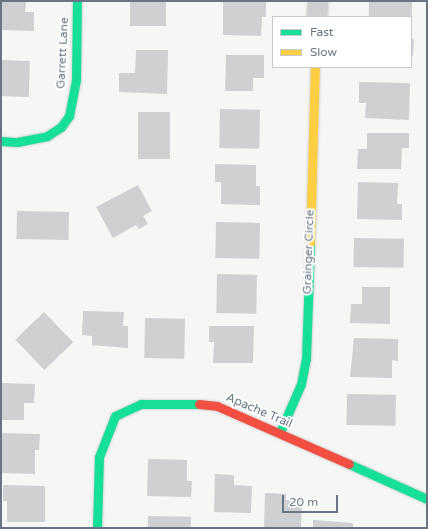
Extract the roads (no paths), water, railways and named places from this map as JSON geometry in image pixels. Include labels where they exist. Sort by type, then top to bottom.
[{"type":"street","name":"Garrett Lane","points":[[1,141],[17,142],[47,136],[61,127],[69,116],[76,80],[77,1]]},
{"type":"street","points":[[317,16],[318,1]]},
{"type":"street","name":"Grainger Circle","points":[[280,432],[301,384],[306,359],[316,68]]},
{"type":"street","name":"Apache Trail","points":[[97,528],[99,457],[115,416],[141,404],[194,403],[217,406],[280,432],[427,498]]}]
